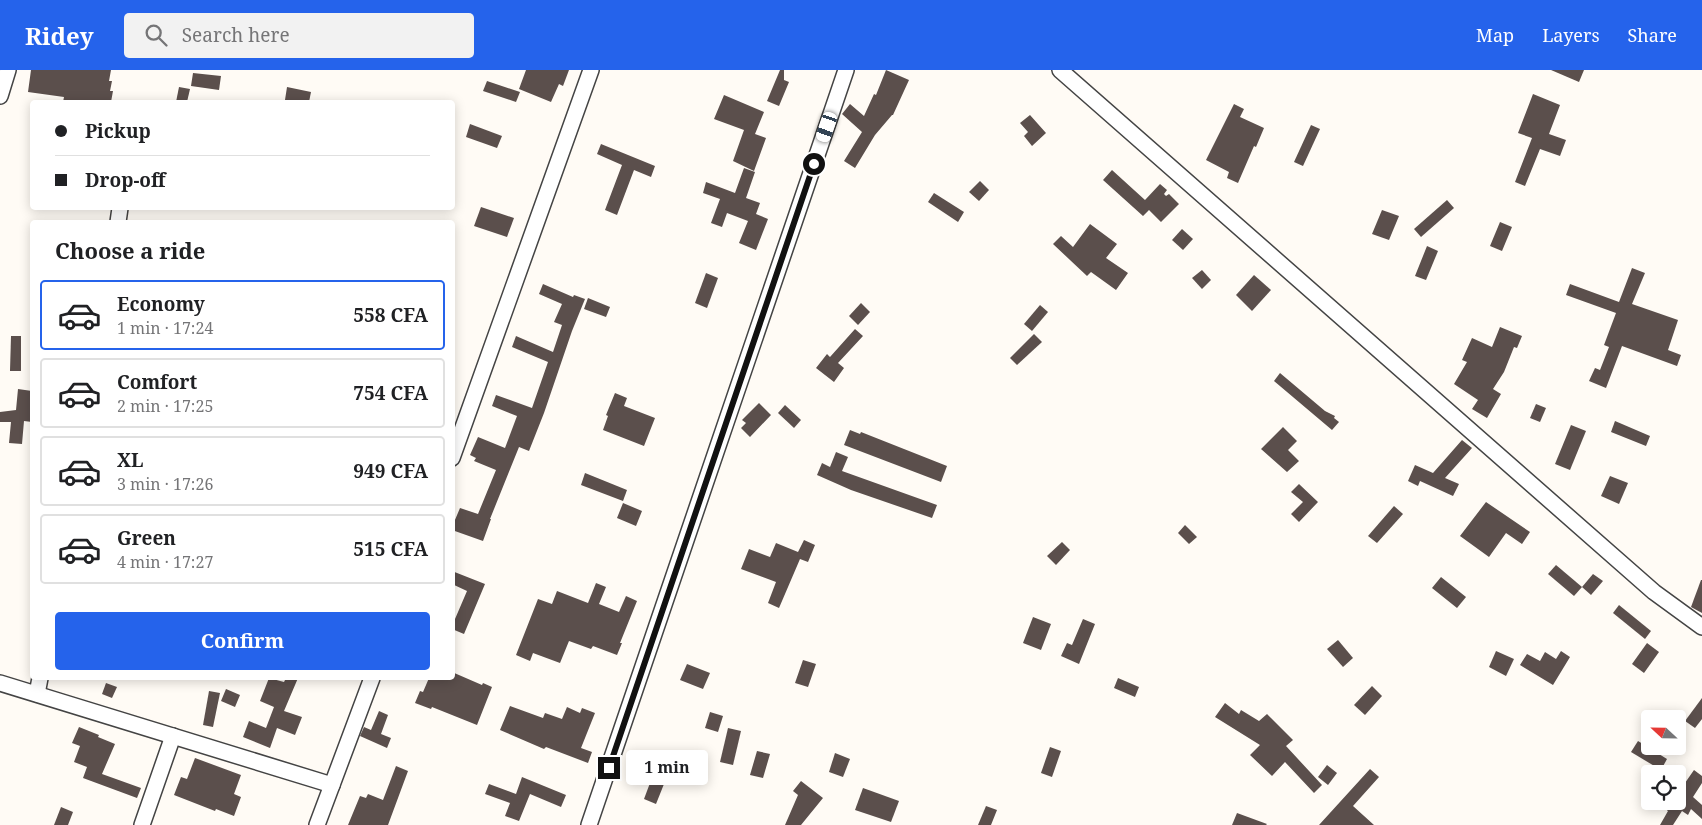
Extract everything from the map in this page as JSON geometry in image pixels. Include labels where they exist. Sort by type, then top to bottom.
[{"type":"street","points":[[0,96],[8,70]]},
{"type":"street","points":[[455,450],[591,70]]},
{"type":"street","points":[[589,825],[846,70]]},
{"type":"street","points":[[1060,70],[1654,592],[1702,627]]},
{"type":"street","points":[[37,694],[40,680]]},
{"type":"street","points":[[317,825],[371,680]]},
{"type":"street","points":[[0,683],[332,785]]},
{"type":"street","points":[[142,825],[173,736]]},
{"type":"building","points":[[31,70],[111,70],[109,81],[112,81],[110,91],[113,91],[111,100],[63,100],[64,97],[28,92]]},
{"type":"building","points":[[526,70],[569,70],[563,86],[559,84],[551,102],[519,89]]},
{"type":"building","points":[[780,70],[784,70],[784,80],[789,82],[779,106],[767,101]]},
{"type":"building","points":[[886,70],[909,80],[893,115],[875,135],[855,168],[844,161],[862,132],[842,114],[850,104],[864,116],[874,94],[876,95]]},
{"type":"building","points":[[1551,70],[1584,70],[1579,82]]},
{"type":"building","points":[[193,73],[221,76],[219,90],[191,86]]},
{"type":"building","points":[[487,81],[520,92],[516,102],[483,91]]},
{"type":"building","points":[[179,87],[190,89],[187,100],[176,100]]},
{"type":"building","points":[[287,87],[311,92],[309,100],[285,100]]},
{"type":"building","points":[[1533,94],[1560,105],[1549,134],[1566,140],[1560,156],[1540,149],[1525,186],[1515,182],[1532,138],[1518,133]]},
{"type":"building","points":[[724,95],[764,112],[755,134],[766,138],[754,171],[733,161],[744,130],[714,119]]},
{"type":"building","points":[[1234,104],[1244,109],[1240,117],[1264,128],[1238,183],[1227,178],[1229,172],[1206,160]]},
{"type":"building","points":[[1030,115],[1046,133],[1032,146],[1024,136],[1028,132],[1020,123]]},
{"type":"building","points":[[470,124],[502,136],[497,148],[466,137]]},
{"type":"building","points":[[1311,125],[1320,129],[1303,166],[1294,162]]},
{"type":"building","points":[[601,144],[655,166],[651,177],[634,170],[617,215],[605,210],[622,165],[597,154]]},
{"type":"building","points":[[744,168],[755,172],[746,198],[760,203],[756,214],[768,219],[756,250],[739,243],[748,221],[727,213],[722,227],[711,223],[720,199],[703,193],[706,182],[735,193]]},
{"type":"building","points":[[1112,170],[1145,200],[1160,184],[1167,190],[1164,194],[1166,196],[1169,194],[1179,204],[1161,222],[1149,210],[1143,216],[1103,180]]},
{"type":"building","points":[[980,181],[989,190],[979,201],[969,192]]},
{"type":"building","points":[[934,193],[964,212],[958,222],[928,202]]},
{"type":"building","points":[[1447,200],[1454,208],[1421,237],[1414,229]]},
{"type":"building","points":[[481,207],[514,218],[507,237],[474,226]]},
{"type":"building","points":[[1382,210],[1399,216],[1389,240],[1372,234]]},
{"type":"building","points":[[1500,222],[1512,227],[1502,251],[1490,246]]},
{"type":"building","points":[[1090,224],[1117,244],[1106,258],[1128,273],[1116,290],[1091,272],[1087,276],[1053,244],[1061,236],[1073,247]]},
{"type":"building","points":[[1182,229],[1193,239],[1183,250],[1172,240]]},
{"type":"building","points":[[1427,246],[1438,251],[1426,280],[1415,276]]},
{"type":"building","points":[[1632,268],[1645,273],[1632,304],[1678,320],[1668,350],[1681,355],[1677,366],[1622,346],[1606,388],[1589,381],[1595,368],[1600,370],[1609,347],[1604,345],[1616,313],[1566,295],[1570,284],[1619,302]]},
{"type":"building","points":[[1202,270],[1211,280],[1202,289],[1192,278]]},
{"type":"building","points":[[706,273],[718,278],[707,308],[695,303]]},
{"type":"building","points":[[1254,275],[1271,290],[1252,311],[1236,295]]},
{"type":"building","points":[[543,284],[573,297],[574,295],[585,299],[529,451],[519,447],[483,541],[455,531],[455,520],[460,508],[478,514],[496,470],[474,461],[476,458],[470,455],[478,437],[505,448],[517,416],[492,406],[496,395],[532,408],[548,362],[512,347],[516,336],[553,352],[562,325],[554,322],[562,304],[539,294]]},
{"type":"building","points":[[588,298],[610,307],[606,317],[584,309]]},
{"type":"building","points":[[861,303],[870,312],[858,325],[849,316]]},
{"type":"building","points":[[1040,305],[1048,312],[1032,331],[1024,324]]},
{"type":"building","points":[[1500,327],[1522,336],[1517,348],[1514,347],[1504,372],[1493,389],[1501,394],[1487,418],[1472,409],[1478,400],[1454,384],[1467,362],[1462,360],[1472,338],[1492,347]]},
{"type":"building","points":[[855,329],[863,336],[838,363],[844,368],[834,382],[816,368],[827,354],[830,357]]},
{"type":"building","points":[[1034,334],[1042,342],[1017,365],[1010,358]]},
{"type":"building","points":[[11,336],[21,336],[21,371],[10,371]]},
{"type":"building","points":[[1280,373],[1325,411],[1335,416],[1334,418],[1339,422],[1332,430],[1274,381]]},
{"type":"building","points":[[18,389],[30,391],[30,422],[24,421],[22,444],[9,443],[11,422],[0,422],[0,412],[16,410]]},
{"type":"building","points":[[615,393],[627,398],[624,406],[655,418],[644,446],[603,430],[608,416],[606,415]]},
{"type":"building","points":[[759,403],[771,415],[750,437],[741,428],[746,423],[742,420]]},
{"type":"building","points":[[1536,404],[1546,408],[1540,422],[1530,418]]},
{"type":"building","points":[[785,405],[801,420],[794,428],[778,413]]},
{"type":"building","points":[[1615,421],[1650,436],[1646,446],[1611,432]]},
{"type":"building","points":[[1571,425],[1586,431],[1570,470],[1555,464]]},
{"type":"building","points":[[1283,427],[1297,441],[1288,450],[1299,461],[1287,472],[1261,449]]},
{"type":"building","points":[[850,430],[860,434],[861,432],[947,466],[941,482],[844,445]]},
{"type":"building","points":[[1462,440],[1472,448],[1445,478],[1459,484],[1453,496],[1420,481],[1418,486],[1408,481],[1415,465],[1433,473]]},
{"type":"building","points":[[836,452],[848,457],[842,471],[937,505],[932,518],[851,490],[817,475],[822,463],[830,467]]},
{"type":"building","points":[[585,473],[627,490],[623,501],[581,485]]},
{"type":"building","points":[[1610,476],[1628,483],[1619,504],[1601,496]]},
{"type":"building","points":[[1299,484],[1318,502],[1299,522],[1291,514],[1303,502],[1291,492]]},
{"type":"building","points":[[1486,502],[1530,532],[1522,544],[1506,533],[1489,557],[1460,536]]},
{"type":"building","points":[[623,503],[642,511],[636,526],[617,518]]},
{"type":"building","points":[[1394,506],[1403,514],[1377,543],[1368,536]]},
{"type":"building","points":[[1185,525],[1197,537],[1189,544],[1178,533]]},
{"type":"building","points":[[804,540],[815,545],[808,562],[800,559],[779,608],[768,603],[776,582],[741,569],[749,549],[770,557],[776,543],[798,552]]},
{"type":"building","points":[[1062,542],[1070,550],[1056,565],[1047,556]]},
{"type":"building","points":[[1556,565],[1582,587],[1574,596],[1548,574]]},
{"type":"building","points":[[455,572],[485,584],[464,634],[455,630],[455,619],[467,591],[455,585]]},
{"type":"building","points":[[1593,574],[1603,581],[1591,595],[1582,587]]},
{"type":"building","points":[[1441,577],[1466,597],[1457,608],[1432,588]]},
{"type":"building","points":[[1702,580],[1702,613],[1691,607]]},
{"type":"building","points":[[596,583],[606,587],[599,604],[619,612],[626,596],[637,601],[617,655],[593,646],[591,649],[569,641],[560,663],[533,653],[530,661],[516,655],[538,599],[552,604],[557,591],[588,603]]},
{"type":"building","points":[[1619,605],[1651,631],[1645,639],[1613,613]]},
{"type":"building","points":[[1033,617],[1051,624],[1041,650],[1023,643]]},
{"type":"building","points":[[1083,619],[1095,624],[1079,664],[1061,656],[1067,643],[1072,645]]},
{"type":"building","points":[[1338,640],[1353,658],[1343,667],[1327,649]]},
{"type":"building","points":[[1647,643],[1659,652],[1644,673],[1632,664]]},
{"type":"building","points":[[1496,651],[1514,659],[1506,676],[1489,667]]},
{"type":"building","points":[[1561,651],[1570,657],[1553,685],[1520,665],[1527,654],[1540,661],[1545,652],[1556,659]]},
{"type":"building","points":[[803,660],[816,664],[808,687],[795,683]]},
{"type":"building","points":[[687,664],[710,673],[703,689],[680,680]]},
{"type":"building","points":[[455,673],[482,685],[483,683],[492,687],[477,725],[432,707],[431,709],[415,703],[420,691],[423,692],[428,680],[455,680]]},
{"type":"building","points":[[1118,678],[1139,687],[1135,697],[1114,688]]},
{"type":"building","points":[[268,680],[284,682],[285,680],[297,680],[284,711],[302,717],[295,735],[277,728],[270,748],[243,737],[249,721],[266,728],[274,707],[260,701]]},
{"type":"building","points":[[106,683],[117,687],[112,698],[102,694]]},
{"type":"building","points":[[1372,686],[1382,696],[1365,715],[1354,705]]},
{"type":"building","points":[[226,689],[240,695],[235,707],[221,701]]},
{"type":"building","points":[[209,691],[220,693],[213,727],[203,725]]},
{"type":"building","points":[[1702,698],[1702,719],[1695,728],[1686,722]]},
{"type":"building","points":[[1225,703],[1239,714],[1241,710],[1259,721],[1267,714],[1293,740],[1286,746],[1322,785],[1314,793],[1285,762],[1272,776],[1250,755],[1260,745],[1215,717]]},
{"type":"building","points":[[510,706],[543,718],[545,713],[562,719],[567,707],[580,713],[582,708],[595,713],[581,748],[592,752],[588,763],[546,747],[544,749],[500,730]]},
{"type":"building","points":[[379,711],[388,715],[381,734],[391,738],[387,748],[360,736],[364,727],[371,730]]},
{"type":"building","points":[[710,712],[723,716],[718,732],[705,728]]},
{"type":"building","points":[[79,727],[115,744],[102,774],[141,788],[137,798],[83,778],[87,767],[74,762],[80,746],[72,743]]},
{"type":"building","points":[[728,728],[741,731],[733,765],[720,762]]},
{"type":"building","points":[[1638,741],[1641,743],[1641,755],[1661,755],[1667,759],[1664,765],[1653,765],[1631,752]]},
{"type":"building","points":[[1050,747],[1061,751],[1052,777],[1041,773]]},
{"type":"building","points":[[757,751],[770,754],[763,778],[750,775]]},
{"type":"building","points":[[835,753],[850,759],[843,777],[829,772]]},
{"type":"building","points":[[195,758],[241,775],[234,794],[241,797],[234,816],[216,809],[215,811],[174,795],[181,777],[187,779]]},
{"type":"building","points":[[1327,765],[1337,773],[1328,785],[1318,777]]},
{"type":"building","points":[[396,766],[408,771],[388,825],[348,825],[360,796],[366,798],[368,794],[383,800]]},
{"type":"building","points":[[1370,769],[1379,777],[1353,806],[1374,825],[1319,825]]},
{"type":"building","points":[[1694,770],[1702,776],[1702,783],[1693,797],[1702,805],[1702,819],[1691,809],[1688,815],[1682,811],[1673,825],[1660,825],[1668,811],[1667,810],[1686,810],[1686,782]]},
{"type":"building","points":[[653,775],[666,779],[656,804],[644,799]]},
{"type":"building","points":[[522,777],[566,795],[561,807],[530,794],[519,821],[505,816],[510,803],[485,794],[489,784],[516,794]]},
{"type":"building","points":[[801,781],[823,798],[801,825],[785,825],[798,795],[793,791]]},
{"type":"building","points":[[863,788],[899,801],[891,822],[855,810]]},
{"type":"building","points":[[986,806],[997,810],[991,825],[978,825]]},
{"type":"building","points":[[61,807],[73,812],[68,825],[54,825]]},
{"type":"building","points":[[1237,813],[1267,824],[1232,825]]},
{"type":"route","points":[[609,768],[814,164]]}]
